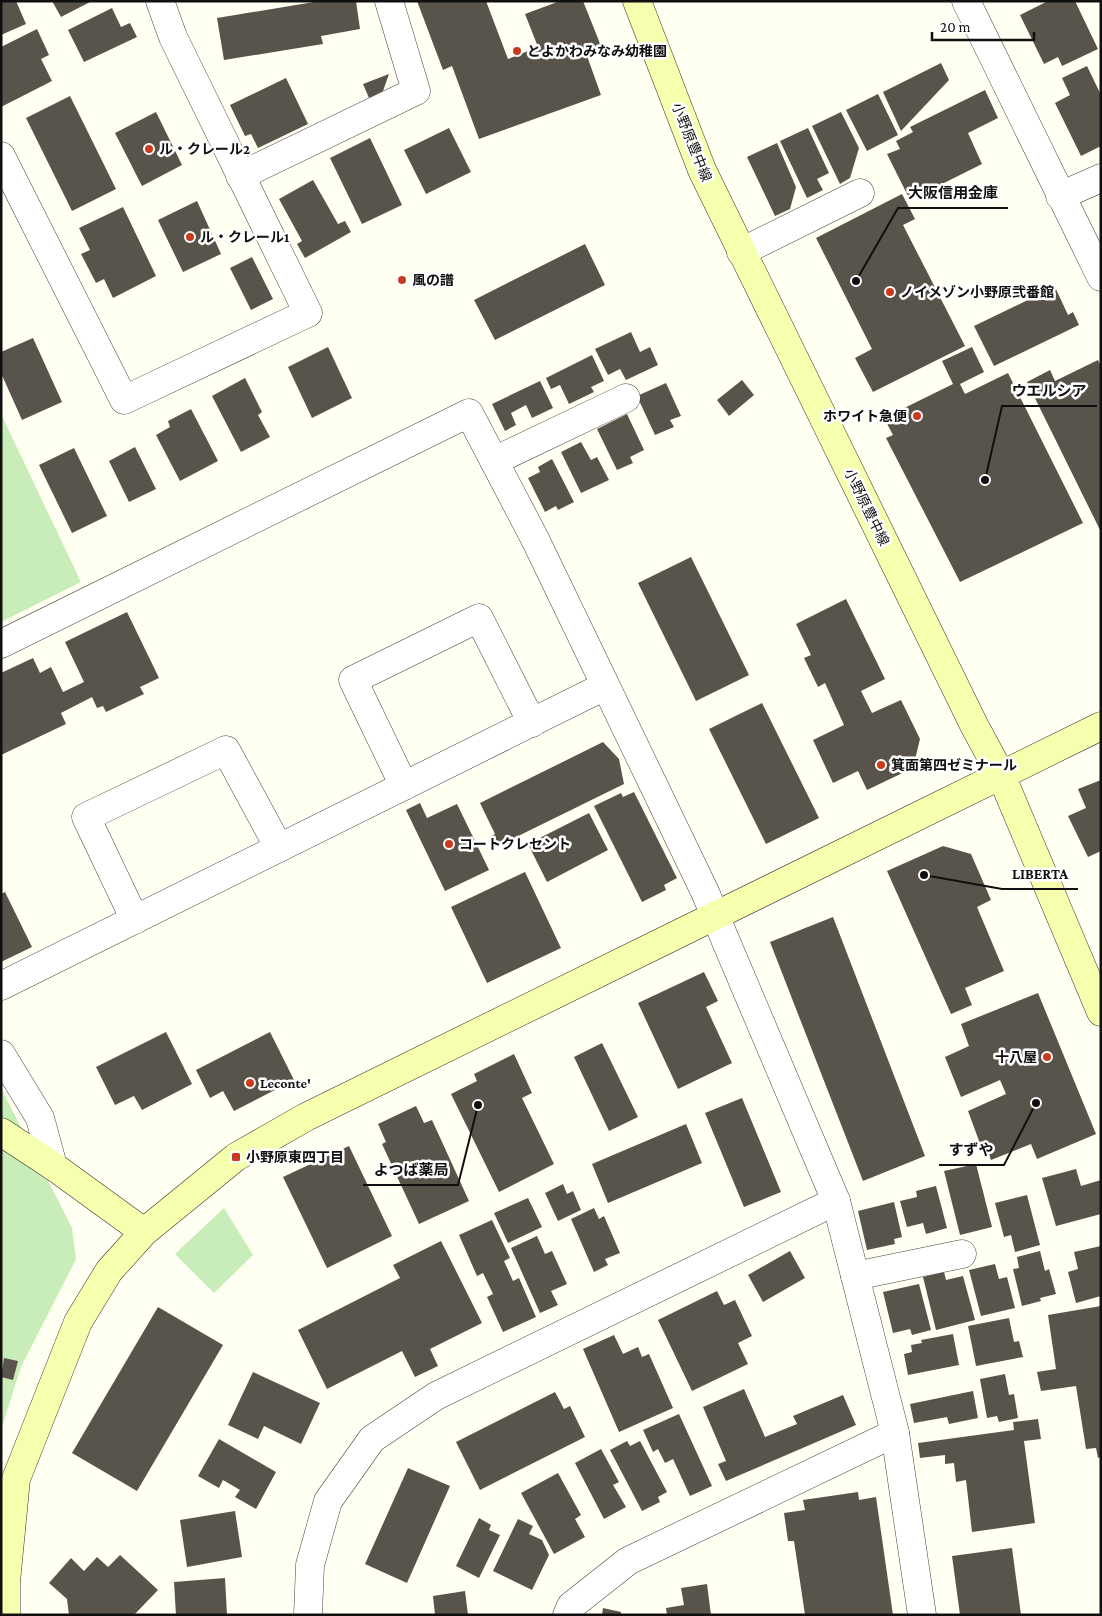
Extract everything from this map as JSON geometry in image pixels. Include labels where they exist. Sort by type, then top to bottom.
[{"type":"street","points":[[1,156],[124,400],[308,313],[173,36],[160,1]]},
{"type":"street","points":[[240,176],[416,91],[388,1]]},
{"type":"street","name":"小野原豊中線","points":[[637,1],[702,170],[974,725],[1001,775],[1101,1012]]},
{"type":"street","points":[[966,1],[1101,277]]},
{"type":"street","points":[[1060,196],[1101,178]]},
{"type":"street","points":[[741,252],[860,193]]},
{"type":"street","points":[[494,461],[626,398]]},
{"type":"street","points":[[1,644],[469,413],[534,539],[716,916],[836,1201],[894,1433],[922,1615]]},
{"type":"street","points":[[404,786],[353,680],[479,618],[532,723]]},
{"type":"street","points":[[1,986],[605,686]]},
{"type":"street","points":[[6,1615],[6,1582],[16,1479],[78,1322],[109,1271],[144,1232],[236,1157],[306,1117],[1101,726]]},
{"type":"street","points":[[135,920],[86,817],[226,750],[278,848]]},
{"type":"street","points":[[1,1054],[40,1118],[53,1166]]},
{"type":"street","points":[[1,1132],[53,1166],[144,1232]]},
{"type":"street","points":[[308,1615],[310,1565],[328,1501],[372,1439],[436,1396],[836,1201]]},
{"type":"street","points":[[855,1276],[962,1254]]},
{"type":"street","points":[[567,1615],[571,1606],[628,1561],[894,1433]]},
{"type":"green space","points":[[1,414],[81,582],[1,622]]},
{"type":"green space","points":[[1,1088],[72,1228],[76,1259],[21,1367],[1,1430]]},
{"type":"green space","points":[[224,1208],[253,1255],[214,1293],[175,1254]]},
{"type":"building","points":[[1,1],[16,1],[26,24],[1,35]]},
{"type":"building","points":[[52,1],[92,1],[61,17]]},
{"type":"building","points":[[320,1],[356,1],[360,29],[321,36],[323,44],[224,60],[217,18]]},
{"type":"building","name":"とよかわみなみ幼稚園","points":[[417,1],[486,1],[508,59],[538,47],[525,14],[560,1],[583,1],[603,51],[587,56],[601,95],[479,139],[452,66],[443,70]]},
{"type":"building","points":[[1048,1],[1075,1],[1098,49],[1062,66],[1058,57],[1044,64],[1020,15]]},
{"type":"building","points":[[112,8],[121,27],[130,23],[137,37],[84,62],[68,30]]},
{"type":"building","points":[[37,29],[49,55],[41,59],[52,81],[1,107],[1,47]]},
{"type":"building","points":[[941,63],[949,80],[901,131],[883,92]]},
{"type":"building","points":[[1087,66],[1101,95],[1101,146],[1081,156],[1055,103],[1070,95],[1062,78]]},
{"type":"building","points":[[389,74],[383,91],[369,98],[363,84]]},
{"type":"building","points":[[286,78],[308,124],[258,148],[251,134],[245,136],[230,105]]},
{"type":"building","points":[[985,90],[998,118],[968,133],[982,164],[910,200],[887,154],[900,149],[896,141],[913,132],[910,127]]},
{"type":"building","points":[[878,94],[898,135],[867,151],[846,110]]},
{"type":"building","points":[[70,96],[116,189],[72,211],[26,118]]},
{"type":"building","name":"ル・クレール2","points":[[156,112],[182,165],[142,186],[115,133]]},
{"type":"building","points":[[841,112],[859,148],[850,178],[840,184],[812,126]]},
{"type":"building","points":[[449,128],[471,172],[426,194],[404,150]]},
{"type":"building","points":[[808,128],[829,173],[817,179],[823,190],[807,198],[780,141]]},
{"type":"building","points":[[370,138],[402,205],[362,224],[330,158]]},
{"type":"building","points":[[777,143],[796,187],[790,209],[775,216],[747,157]]},
{"type":"building","points":[[313,180],[338,224],[345,221],[351,232],[305,258],[297,244],[302,241],[279,199]]},
{"type":"building","name":"ノイメゾン小野原弐番館","points":[[902,194],[915,219],[903,225],[965,346],[873,392],[855,358],[872,349],[816,238]]},
{"type":"building","name":"ル・クレール1","points":[[197,201],[221,254],[183,272],[158,220]]},
{"type":"building","points":[[123,207],[156,276],[113,298],[104,279],[96,283],[81,254],[90,250],[79,228]]},
{"type":"building","points":[[585,244],[605,285],[495,340],[474,300]]},
{"type":"building","points":[[252,257],[273,299],[251,310],[230,268]]},
{"type":"building","points":[[1055,287],[1068,315],[1073,312],[1079,325],[994,366],[974,326]]},
{"type":"building","points":[[631,332],[640,352],[650,347],[658,365],[626,380],[620,369],[608,375],[595,349]]},
{"type":"building","points":[[33,338],[62,402],[22,420],[1,373],[1,352]]},
{"type":"building","points":[[328,347],[352,398],[312,418],[288,367]]},
{"type":"building","points":[[972,347],[984,372],[960,384],[965,394],[1008,373],[1083,523],[960,582],[886,438],[893,435],[884,418],[953,384],[942,361]]},
{"type":"building","points":[[592,355],[604,381],[591,387],[594,392],[569,404],[560,385],[551,389],[546,378]]},
{"type":"building","points":[[1098,360],[1101,366],[1101,532],[1027,382],[1050,370],[1055,381]]},
{"type":"building","points":[[245,378],[262,412],[258,415],[270,437],[241,452],[212,396]]},
{"type":"building","points":[[742,380],[754,395],[729,416],[717,400]]},
{"type":"building","points":[[540,381],[553,408],[532,418],[526,405],[511,413],[516,425],[505,431],[492,404]]},
{"type":"building","points":[[666,383],[681,416],[670,420],[674,427],[655,435],[637,396]]},
{"type":"building","points":[[191,409],[218,461],[180,481],[156,435],[170,427],[168,421]]},
{"type":"building","points":[[627,414],[644,450],[630,457],[633,463],[617,470],[597,429]]},
{"type":"building","points":[[581,442],[591,460],[597,457],[609,480],[581,493],[561,452]]},
{"type":"building","points":[[135,447],[156,489],[129,502],[109,461]]},
{"type":"building","points":[[74,448],[107,516],[72,533],[39,465]]},
{"type":"building","points":[[552,459],[574,502],[558,510],[556,506],[545,512],[528,478],[540,472],[538,467]]},
{"type":"building","points":[[691,557],[749,675],[696,701],[638,583]]},
{"type":"building","points":[[846,599],[885,679],[861,691],[872,713],[901,700],[920,739],[913,768],[867,790],[858,771],[833,783],[813,740],[844,725],[825,683],[818,687],[804,658],[811,655],[796,624]]},
{"type":"building","points":[[127,612],[159,678],[140,687],[144,694],[106,712],[103,706],[97,708],[92,697],[61,713],[66,724],[1,755],[1,673],[33,658],[40,673],[51,667],[63,692],[84,682],[65,642]]},
{"type":"building","points":[[762,703],[819,818],[766,844],[709,729]]},
{"type":"building","points":[[603,742],[619,759],[624,784],[496,847],[490,837],[495,834],[480,803]]},
{"type":"building","points":[[1101,780],[1101,851],[1088,857],[1068,816],[1086,808],[1078,789]]},
{"type":"building","points":[[634,792],[677,878],[664,885],[666,890],[642,902],[594,806],[621,793],[623,797]]},
{"type":"building","name":"コートクレセント","points":[[420,803],[427,818],[457,804],[489,870],[445,891],[406,810]]},
{"type":"building","points":[[589,813],[608,850],[547,882],[528,844]]},
{"type":"building","points":[[943,846],[971,854],[991,900],[977,907],[1004,971],[965,988],[972,1005],[951,1014],[887,871]]},
{"type":"building","points":[[525,872],[561,948],[487,983],[451,907]]},
{"type":"building","points":[[5,892],[32,947],[1,962],[1,894]]},
{"type":"building","points":[[833,917],[925,1156],[863,1181],[770,942]]},
{"type":"building","points":[[704,972],[718,1001],[706,1007],[732,1063],[678,1089],[638,1003]]},
{"type":"building","points":[[1038,993],[1096,1134],[1037,1159],[1031,1144],[991,1160],[986,1148],[982,1149],[968,1111],[1006,1094],[1000,1080],[961,1097],[945,1057],[969,1046],[961,1024]]},
{"type":"building","points":[[166,1032],[192,1084],[142,1110],[134,1096],[115,1105],[96,1067]]},
{"type":"building","points":[[270,1032],[294,1080],[234,1111],[223,1091],[210,1098],[196,1070]]},
{"type":"building","points":[[602,1043],[638,1117],[609,1131],[574,1057]]},
{"type":"building","points":[[514,1054],[532,1093],[522,1098],[554,1164],[499,1192],[451,1094],[477,1081],[474,1074]]},
{"type":"building","points":[[742,1098],[781,1192],[744,1207],[705,1113]]},
{"type":"building","points":[[416,1106],[424,1123],[432,1120],[469,1201],[419,1224],[382,1144],[386,1142],[378,1124]]},
{"type":"building","points":[[686,1124],[702,1163],[608,1203],[592,1164]]},
{"type":"building","points":[[349,1146],[392,1236],[327,1268],[283,1177]]},
{"type":"building","points":[[976,1164],[992,1227],[960,1235],[944,1171]]},
{"type":"building","points":[[1076,1169],[1081,1186],[1101,1180],[1101,1214],[1056,1226],[1042,1178]]},
{"type":"building","points":[[563,1184],[567,1194],[573,1191],[581,1210],[558,1221],[545,1193]]},
{"type":"building","points":[[936,1186],[947,1228],[926,1234],[923,1223],[907,1227],[900,1201],[917,1197],[916,1191]]},
{"type":"building","points":[[1027,1195],[1040,1245],[1015,1252],[1011,1235],[1004,1237],[995,1203]]},
{"type":"building","points":[[528,1198],[542,1227],[508,1243],[494,1213]]},
{"type":"building","points":[[894,1202],[902,1237],[894,1239],[895,1244],[867,1250],[858,1211]]},
{"type":"building","points":[[594,1208],[599,1219],[604,1216],[620,1253],[605,1259],[608,1265],[594,1272],[571,1219]]},
{"type":"building","points":[[492,1220],[510,1258],[504,1261],[513,1281],[519,1278],[536,1317],[503,1332],[487,1297],[493,1294],[483,1273],[477,1276],[459,1235]]},
{"type":"building","points":[[537,1236],[545,1254],[552,1251],[567,1284],[551,1291],[558,1305],[540,1313],[511,1248]]},
{"type":"building","points":[[441,1241],[482,1323],[430,1349],[438,1366],[415,1377],[402,1351],[327,1389],[298,1330],[400,1278],[393,1265]]},
{"type":"building","points":[[1101,1246],[1101,1296],[1076,1303],[1068,1272],[1078,1269],[1074,1252]]},
{"type":"building","points":[[790,1251],[805,1278],[763,1302],[748,1275]]},
{"type":"building","points":[[1040,1251],[1045,1271],[1049,1269],[1056,1294],[1040,1298],[1041,1301],[1022,1306],[1013,1269],[1019,1268],[1017,1257]]},
{"type":"building","points":[[995,1264],[999,1279],[1007,1277],[1015,1308],[981,1316],[969,1270]]},
{"type":"building","points":[[944,1272],[946,1280],[963,1276],[975,1320],[936,1330],[923,1277]]},
{"type":"building","points":[[919,1284],[931,1330],[912,1335],[910,1329],[893,1333],[883,1292]]},
{"type":"building","points":[[717,1291],[724,1305],[735,1300],[752,1336],[738,1343],[748,1364],[692,1391],[658,1320]]},
{"type":"building","points":[[1101,1306],[1101,1457],[1098,1458],[1096,1448],[1086,1449],[1076,1386],[1041,1391],[1037,1372],[1056,1369],[1048,1315]]},
{"type":"building","points":[[158,1307],[223,1345],[137,1491],[72,1453]]},
{"type":"building","points":[[1009,1318],[1014,1342],[1019,1341],[1023,1357],[976,1366],[968,1326]]},
{"type":"building","points":[[953,1334],[959,1365],[908,1375],[904,1354],[912,1352],[911,1345],[922,1343],[921,1340]]},
{"type":"building","points":[[614,1335],[623,1354],[638,1347],[642,1357],[649,1354],[673,1408],[619,1432],[583,1349]]},
{"type":"building","points":[[4,1358],[18,1361],[13,1380],[1,1377]]},
{"type":"building","points":[[253,1372],[320,1403],[301,1444],[264,1426],[258,1439],[228,1425]]},
{"type":"building","points":[[1005,1374],[1009,1395],[1014,1394],[1018,1418],[999,1422],[997,1416],[987,1418],[980,1379]]},
{"type":"building","points":[[744,1389],[765,1437],[797,1424],[793,1416],[843,1395],[856,1425],[726,1481],[718,1464],[726,1461],[703,1407]]},
{"type":"building","points":[[973,1391],[978,1418],[949,1424],[947,1417],[914,1423],[910,1404]]},
{"type":"building","points":[[555,1392],[564,1409],[570,1406],[585,1437],[480,1490],[456,1442]]},
{"type":"building","points":[[679,1414],[712,1486],[690,1496],[673,1459],[665,1463],[658,1449],[653,1452],[643,1430]]},
{"type":"building","points":[[1038,1419],[1041,1439],[1024,1441],[1035,1523],[972,1532],[966,1480],[956,1482],[954,1463],[945,1464],[945,1455],[920,1458],[918,1443],[1014,1430],[1013,1422]]},
{"type":"building","points":[[219,1439],[276,1472],[256,1509],[235,1497],[240,1490],[223,1480],[219,1488],[198,1476]]},
{"type":"building","points":[[627,1441],[630,1446],[640,1441],[667,1492],[658,1497],[660,1502],[642,1511],[610,1450]]},
{"type":"building","points":[[601,1449],[619,1482],[613,1485],[626,1507],[604,1519],[575,1463]]},
{"type":"building","points":[[408,1468],[450,1486],[407,1583],[365,1564]]},
{"type":"building","points":[[558,1473],[581,1515],[575,1519],[585,1537],[554,1554],[521,1493]]},
{"type":"building","points":[[858,1492],[859,1500],[876,1497],[893,1615],[805,1615],[794,1541],[788,1541],[784,1513],[805,1510],[803,1500]]},
{"type":"building","points":[[235,1511],[242,1557],[187,1567],[180,1520]]},
{"type":"building","points":[[479,1518],[491,1525],[489,1530],[500,1535],[479,1578],[456,1566]]},
{"type":"building","points":[[518,1519],[533,1526],[529,1534],[542,1540],[549,1555],[532,1590],[493,1571]]},
{"type":"building","points":[[1012,1548],[1021,1615],[960,1615],[952,1556]]},
{"type":"building","points":[[120,1555],[158,1590],[134,1615],[69,1615],[67,1599],[49,1583],[71,1558],[84,1571],[97,1557],[108,1567]]},
{"type":"building","points":[[225,1578],[227,1615],[176,1615],[174,1582]]},
{"type":"building","points":[[707,1584],[711,1615],[667,1615],[666,1608],[684,1605],[681,1588]]},
{"type":"building","points":[[465,1591],[468,1615],[435,1615],[433,1596]]},
{"type":"building","points":[[603,1608],[621,1612],[621,1615],[602,1615]]},
{"type":"place","name":"とよかわみなみ幼稚園","points":[[517,51]]},
{"type":"place","name":"ル・クレール2","points":[[149,149]]},
{"type":"place","name":"ル・クレール1","points":[[190,237]]},
{"type":"place","name":"風の譜","points":[[402,280]]},
{"type":"place","name":"大阪信用金庫","points":[[856,281]]},
{"type":"place","name":"ノイメゾン小野原弐番館","points":[[890,292]]},
{"type":"place","name":"ホワイト急便","points":[[917,416]]},
{"type":"place","name":"ウエルシア","points":[[985,480]]},
{"type":"place","name":"箕面第四ゼミナール","points":[[881,765]]},
{"type":"place","name":"コートクレセント","points":[[449,844]]},
{"type":"place","name":"LIBERTA","points":[[924,875]]},
{"type":"place","name":"十八屋","points":[[1047,1057]]},
{"type":"place","name":"Leconte'","points":[[250,1083]]},
{"type":"place","name":"すずや","points":[[1036,1103]]},
{"type":"place","name":"よつば薬局","points":[[478,1105]]},
{"type":"place","name":"小野原東四丁目","points":[[236,1157]]}]
